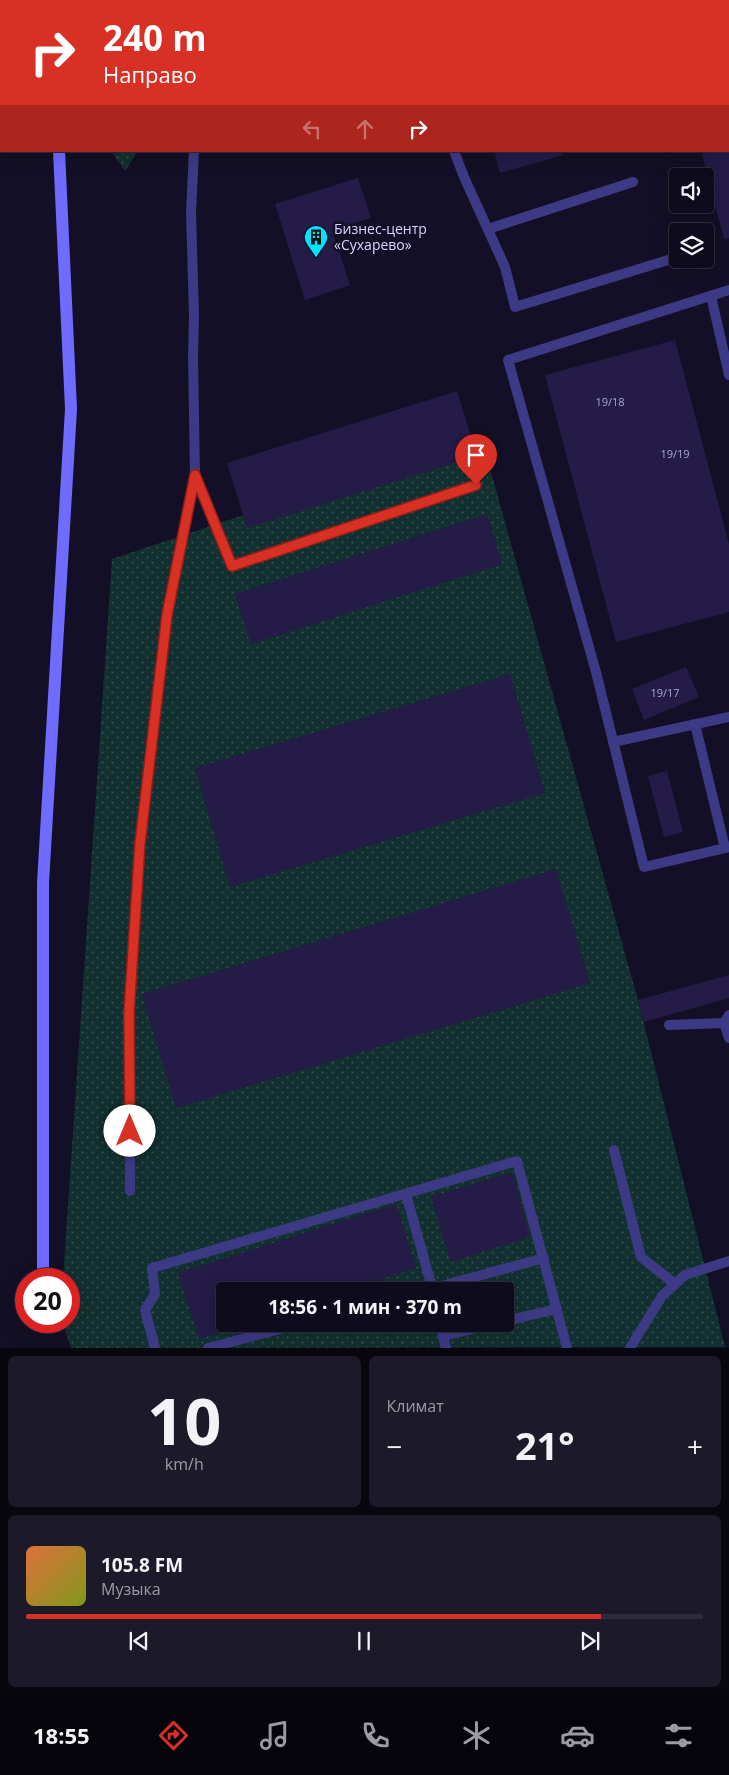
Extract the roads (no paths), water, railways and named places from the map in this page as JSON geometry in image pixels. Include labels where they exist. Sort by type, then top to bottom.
[{"type":"main road","points":[[43,1268],[43,883],[71,409],[60,152]]},
{"type":"lane","points":[[130,1191],[129,1012],[140,843],[167,615],[195,475],[192,212],[194,152]]},
{"type":"lane","points":[[454,152],[505,267],[515,307],[669,260]]},
{"type":"lane","points":[[488,229],[634,182]]},
{"type":"lane","points":[[695,724],[727,848],[644,867],[596,672],[508,360],[729,290]]},
{"type":"lane","points":[[711,296],[729,375]]},
{"type":"lane","points":[[195,475],[232,566],[476,485]]},
{"type":"lane","points":[[613,742],[729,717]]},
{"type":"lane","points":[[668,1025],[727,1019],[729,1038]]},
{"type":"lane","points":[[614,1150],[641,1257],[675,1284]]},
{"type":"lane","points":[[155,1348],[145,1310],[155,1294],[152,1268],[517,1161],[567,1348]]},
{"type":"lane","points":[[406,1194],[428,1282]]},
{"type":"lane","points":[[458,1282],[544,1258]]},
{"type":"lane","points":[[630,1348],[662,1296],[685,1275],[729,1261]]},
{"type":"lane","points":[[514,1319],[557,1309]]},
{"type":"lane","points":[[208,1348],[269,1332]]},
{"type":"lane","points":[[442,1332],[446,1348]]},
{"type":"lane","points":[[443,1336],[460,1332]]},
{"type":"place","name":"Бизнес-центр «Сухарево»","points":[[316,258]]}]
